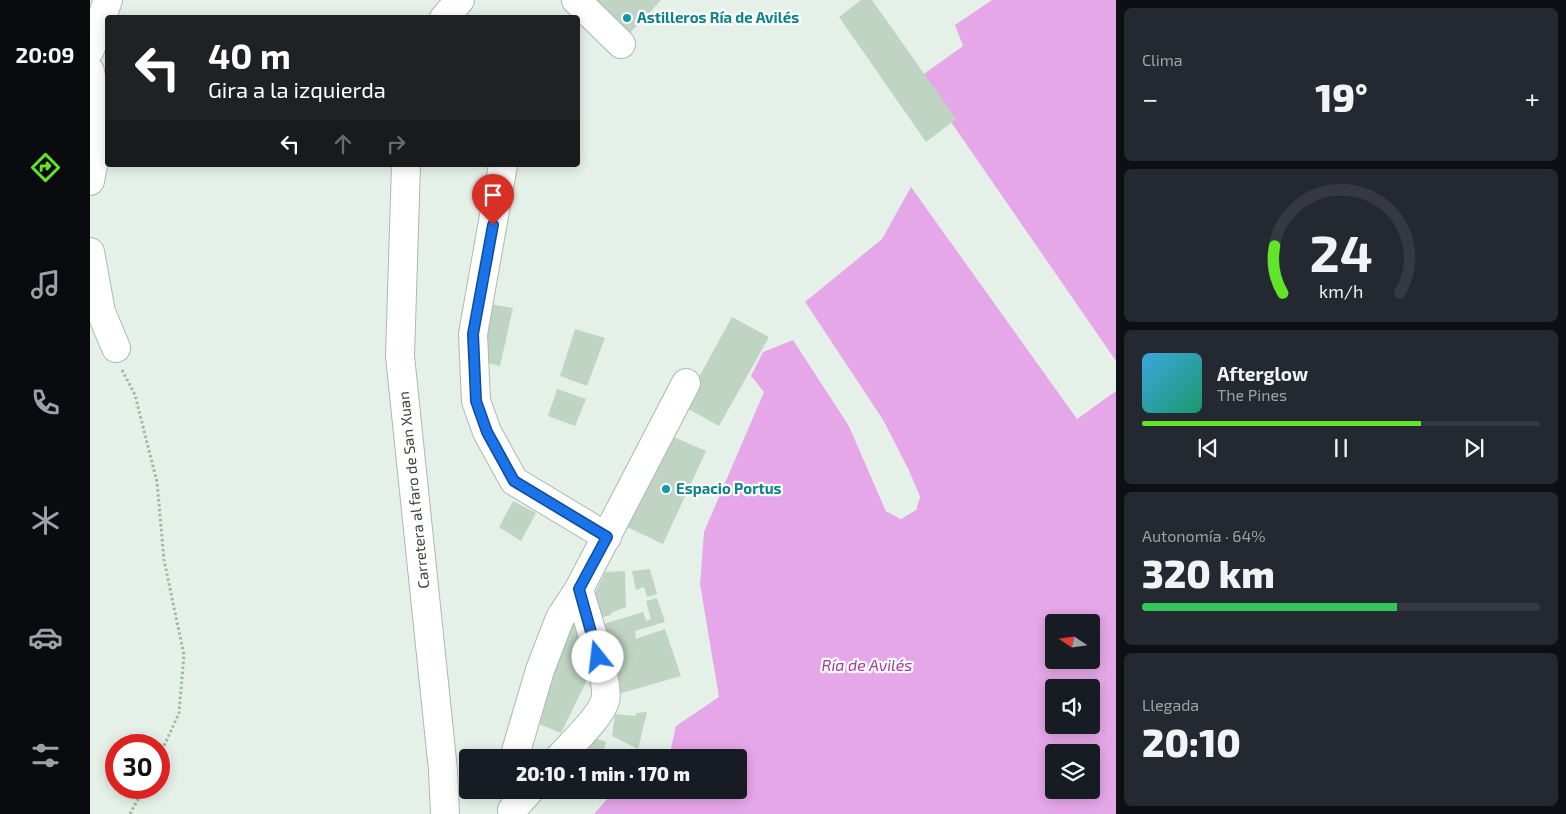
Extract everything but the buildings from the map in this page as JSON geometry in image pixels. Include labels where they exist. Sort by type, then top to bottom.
[{"type":"street","points":[[90,50],[108,0]]},
{"type":"street","points":[[447,15],[460,0]]},
{"type":"street","points":[[576,0],[621,44]]},
{"type":"street","points":[[90,71],[98,113],[97,144],[90,182]]},
{"type":"street","name":"Carretera al faro de San Xuan","points":[[406,167],[400,356],[445,814]]},
{"type":"street","points":[[503,167],[473,334],[476,401],[487,432],[514,481],[607,537]]},
{"type":"street","points":[[90,252],[101,312],[116,348]]},
{"type":"street","points":[[517,749],[540,670],[560,618],[579,589],[607,537],[686,383]]},
{"type":"street","points":[[568,749],[591,723],[606,700],[606,682],[579,589]]},
{"type":"path","points":[[116,348],[122,370],[135,395],[157,482],[164,560],[184,655],[180,713],[170,734]]},
{"type":"path","points":[[130,814],[138,799]]},
{"type":"water","points":[[992,0],[1116,0],[1116,361],[951,122],[924,74],[963,46],[955,25]]},
{"type":"water","name":"Ría de Avilés","points":[[911,187],[1077,419],[1116,391],[1116,814],[594,814],[607,799],[747,799],[747,749],[671,749],[676,726],[719,697],[700,584],[704,532],[764,392],[751,376],[763,352],[793,340],[849,426],[886,511],[901,519],[916,509],[920,497],[883,420],[805,302],[882,239]]},
{"type":"pier","points":[[805,302],[883,420],[909,471],[920,497],[916,510],[901,519],[886,511],[849,426],[792,337],[795,338],[851,425],[888,509],[901,516],[914,508],[917,498],[907,472],[881,422],[803,304]]},
{"type":"place","name":"Astilleros Ría de Avilés","points":[[627,18]]},
{"type":"place","name":"Espacio Portus","points":[[666,489]]},
{"type":"route","points":[[493,225],[473,334],[476,401],[487,432],[514,481],[607,537],[579,589],[598,657]]}]
